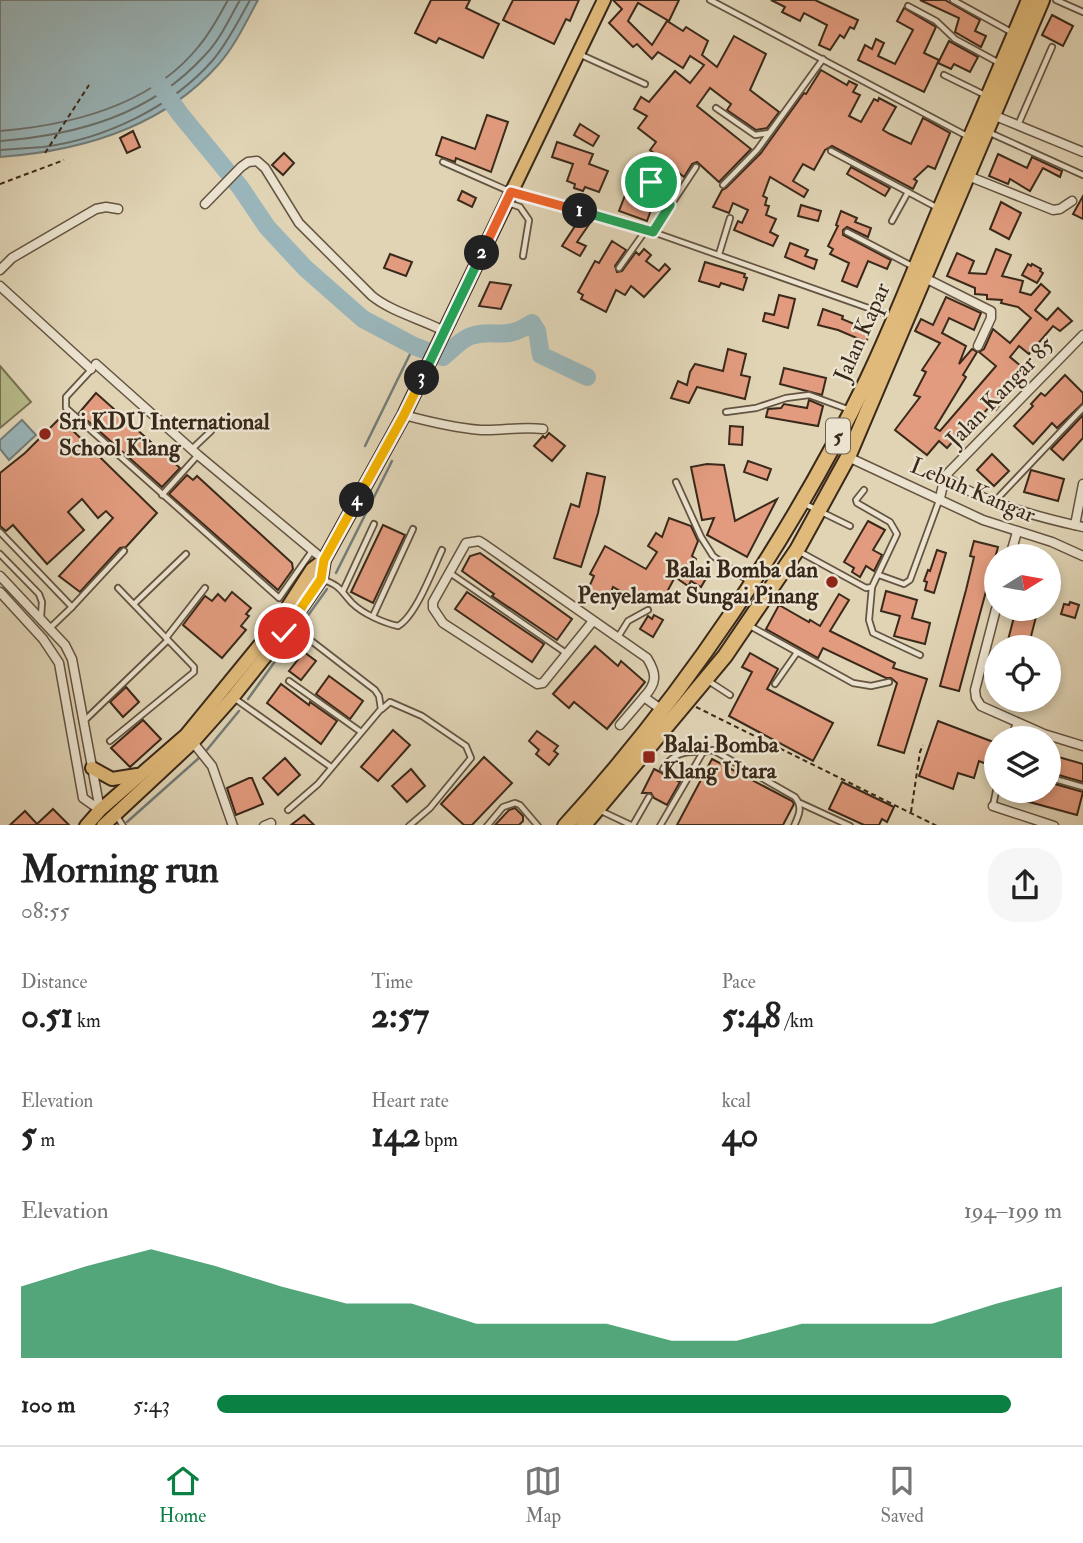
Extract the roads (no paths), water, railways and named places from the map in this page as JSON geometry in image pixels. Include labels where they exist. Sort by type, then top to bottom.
[{"type":"highway","name":"Jalan Kapar","points":[[583,825],[706,680],[797,550],[819,511],[848,457],[920,273],[940,209],[1029,0]]},
{"type":"highway","name":"Jalan Kapar","points":[[565,825],[616,769],[662,710],[751,582],[802,502],[851,411],[895,317],[968,176],[1042,0]]},
{"type":"main road","points":[[86,825],[107,817],[233,697],[284,633],[321,579],[324,560],[404,415],[604,0]]},
{"type":"main road","points":[[107,817],[143,773],[190,739],[276,625],[312,569],[324,560]]},
{"type":"main road","points":[[92,768],[112,779],[130,778],[143,773]]},
{"type":"street","points":[[993,116],[1083,152]]},
{"type":"street","points":[[205,204],[241,167],[248,162],[257,161],[265,168],[299,223],[372,296],[442,336]]},
{"type":"street","points":[[968,176],[1053,210],[1072,201]]},
{"type":"street","points":[[0,270],[12,258],[96,209],[118,209]]},
{"type":"street","points":[[920,273],[991,311],[991,318],[978,345]]},
{"type":"street","points":[[0,286],[324,560]]},
{"type":"street","name":"Jalan Kangar 85","points":[[945,476],[1083,335]]},
{"type":"street","points":[[404,415],[437,424],[483,430],[522,426],[543,429]]},
{"type":"street","name":"Lebuh Kangar","points":[[848,457],[983,520],[1052,542],[1083,556]]},
{"type":"street","points":[[940,498],[945,476],[995,501],[1079,526],[1083,484]]},
{"type":"street","points":[[1014,544],[1017,532]]},
{"type":"street","points":[[593,621],[543,683],[537,684],[443,623],[433,608],[433,602],[466,543],[479,541],[484,544],[647,659],[655,673],[655,683],[620,726]]},
{"type":"street","points":[[0,576],[65,645],[72,660],[92,768],[107,817]]},
{"type":"street","points":[[0,592],[43,639],[59,663],[83,798],[107,817]]},
{"type":"street","points":[[993,621],[975,690],[981,706],[1044,734],[1083,746]]},
{"type":"street","points":[[644,697],[662,710]]},
{"type":"street","points":[[190,739],[212,766],[233,825]]},
{"type":"street","points":[[993,806],[1054,825]]},
{"type":"lane","points":[[710,0],[971,138]]},
{"type":"lane","points":[[953,0],[1014,34]]},
{"type":"lane","points":[[1056,0],[1083,12]]},
{"type":"lane","points":[[908,6],[936,22],[955,40],[1002,64]]},
{"type":"lane","points":[[1017,125],[1052,47]]},
{"type":"lane","points":[[578,53],[645,84]]},
{"type":"lane","points":[[723,185],[757,150],[823,59]]},
{"type":"lane","points":[[944,75],[988,97]]},
{"type":"lane","points":[[716,108],[755,135],[770,133]]},
{"type":"lane","points":[[987,131],[1083,174]]},
{"type":"lane","points":[[831,151],[940,209]]},
{"type":"lane","points":[[443,162],[509,197],[520,207],[529,220],[523,256]]},
{"type":"lane","points":[[661,165],[651,187],[670,205]]},
{"type":"lane","points":[[653,232],[696,167]]},
{"type":"lane","points":[[892,221],[908,192]]},
{"type":"lane","points":[[509,197],[653,232],[895,317]]},
{"type":"lane","points":[[719,254],[730,218]]},
{"type":"lane","points":[[619,268],[646,230]]},
{"type":"lane","points":[[847,232],[920,273]]},
{"type":"lane","points":[[93,367],[66,397],[66,408],[279,598],[312,551]]},
{"type":"lane","points":[[726,412],[810,395],[851,411]]},
{"type":"lane","points":[[995,501],[1083,408]]},
{"type":"lane","points":[[162,495],[211,431]]},
{"type":"lane","points":[[676,482],[701,537],[713,556],[751,582]]},
{"type":"lane","points":[[864,490],[856,500],[857,503],[890,522],[897,534],[872,587],[869,620],[873,633],[920,655]]},
{"type":"lane","points":[[879,575],[904,584],[910,580],[940,498]]},
{"type":"lane","points":[[802,502],[849,526]]},
{"type":"lane","points":[[343,591],[374,524]]},
{"type":"lane","points":[[373,616],[413,529]]},
{"type":"lane","points":[[0,532],[72,607]]},
{"type":"lane","points":[[321,579],[339,586],[361,610],[393,625],[402,624],[413,609],[442,550]]},
{"type":"lane","points":[[797,550],[866,588],[872,587]]},
{"type":"lane","points":[[49,629],[124,551]]},
{"type":"lane","points":[[134,604],[186,554]]},
{"type":"lane","points":[[0,555],[38,594],[42,602],[40,619]]},
{"type":"lane","points":[[449,572],[566,653]]},
{"type":"lane","points":[[110,741],[194,672],[194,667],[118,588]]},
{"type":"lane","points":[[83,722],[167,639],[205,588]]},
{"type":"lane","points":[[618,638],[628,621],[648,610]]},
{"type":"lane","points":[[746,624],[796,654],[853,683],[871,686],[889,682]]},
{"type":"lane","points":[[304,636],[375,690],[381,709]]},
{"type":"lane","points":[[775,684],[796,654]]},
{"type":"lane","points":[[706,680],[730,695]]},
{"type":"lane","points":[[289,681],[361,732]]},
{"type":"lane","points":[[233,697],[331,767]]},
{"type":"lane","points":[[288,810],[318,784],[381,709],[390,702],[422,716],[466,746],[471,758],[430,808],[409,825]]},
{"type":"lane","points":[[663,769],[676,755],[713,750],[795,797],[800,803],[850,825]]},
{"type":"lane","points":[[660,825],[703,752]]},
{"type":"lane","points":[[1061,781],[1083,787]]},
{"type":"lane","points":[[597,809],[633,825],[649,797]]},
{"type":"lane","points":[[487,825],[503,807],[515,803],[538,825]]},
{"type":"lane","points":[[794,825],[800,803]]},
{"type":"lane","points":[[107,817],[123,825]]},
{"type":"water","points":[[0,0],[258,0],[224,58],[196,87],[172,105],[146,120],[90,142],[0,157]]},
{"type":"water","points":[[22,420],[36,435],[9,460],[0,449],[0,440]]},
{"type":"waterway","points":[[159,84],[240,187],[267,227],[305,268],[363,319],[414,346],[443,357],[471,336],[514,332],[532,323],[537,331],[541,355],[587,377]]},
{"type":"waterway","points":[[365,446],[414,346]]},
{"type":"waterway","points":[[336,573],[392,461]]},
{"type":"waterway","points":[[248,699],[327,589]]},
{"type":"waterway","points":[[206,751],[239,711]]},
{"type":"waterway","points":[[127,822],[200,757]]},
{"type":"place","name":"Sri KDU International School Klang","points":[[45,434]]},
{"type":"place","name":"Balai Bomba dan Penyelamat Sungai Pinang","points":[[832,582]]},
{"type":"place","name":"Balai Bomba Klang Utara","points":[[649,757]]}]
